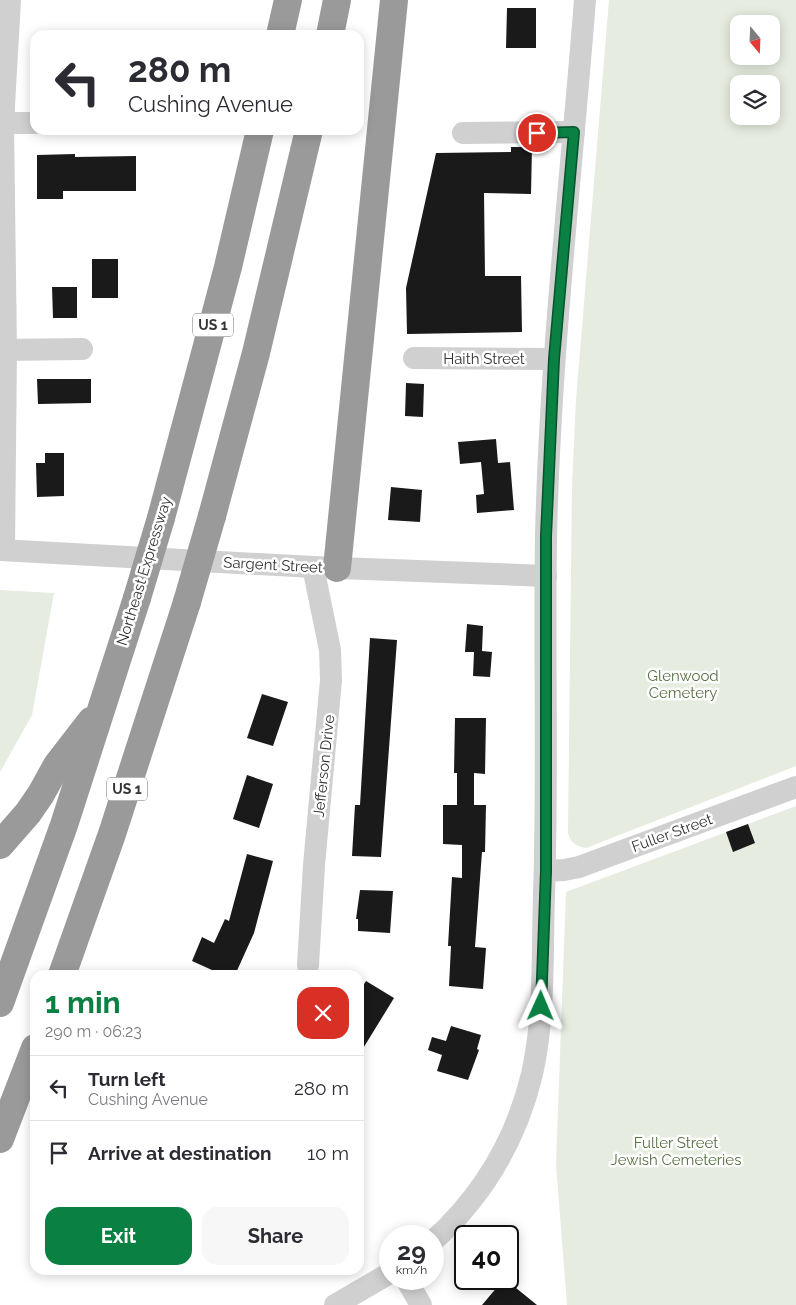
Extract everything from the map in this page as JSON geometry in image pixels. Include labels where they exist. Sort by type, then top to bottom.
[{"type":"highway","points":[[281,30],[288,0]]},
{"type":"highway","points":[[331,30],[337,0]]},
{"type":"highway","points":[[325,568],[394,0]]},
{"type":"highway","name":"Northeast Expressway","points":[[0,1004],[54,853],[104,704],[161,518],[228,267],[259,135]]},
{"type":"highway","name":"US 1","points":[[64,970],[118,816],[187,602],[258,344],[308,135]]},
{"type":"highway","points":[[0,845],[28,814],[57,765],[104,704]]},
{"type":"highway","points":[[0,1139],[30,1061]]},
{"type":"street","points":[[2,550],[2,123],[10,0]]},
{"type":"street","points":[[444,1230],[472,1202],[494,1170],[513,1132],[527,1092],[539,1028],[546,871],[546,536],[554,359],[585,0]]},
{"type":"street","points":[[2,123],[30,123]]},
{"type":"street","points":[[463,133],[574,132]]},
{"type":"street","points":[[3,350],[82,349]]},
{"type":"street","name":"Haith Street","points":[[414,358],[554,359]]},
{"type":"street","name":"Sargent Street","points":[[2,550],[325,568],[546,576]]},
{"type":"street","name":"Jefferson Drive","points":[[308,965],[314,865],[331,680],[325,568]]},
{"type":"street","name":"Fuller Street","points":[[546,871],[579,867],[796,787]]},
{"type":"street","points":[[335,1305],[379,1279]]},
{"type":"street","points":[[412,1290],[420,1305]]},
{"type":"green space","name":"Glenwood Cemetery","points":[[609,0],[796,0],[796,766],[586,848],[574,843],[568,832],[572,486],[576,400]]},
{"type":"green space","points":[[0,590],[54,593],[32,715],[0,772]]},
{"type":"green space","name":"Fuller Street Jewish Cemeteries","points":[[796,806],[796,1305],[567,1305],[556,1164],[566,892]]},
{"type":"building","points":[[507,8],[536,8],[536,48],[506,48]]},
{"type":"building","points":[[511,147],[532,147],[531,194],[484,193],[485,276],[521,276],[522,332],[407,334],[406,288],[436,153],[511,152]]},
{"type":"building","points":[[75,154],[75,157],[136,156],[136,191],[63,191],[63,199],[37,199],[37,155]]},
{"type":"building","points":[[92,259],[118,259],[118,298],[92,298]]},
{"type":"building","points":[[52,287],[77,287],[77,318],[53,318]]},
{"type":"building","points":[[37,379],[91,379],[91,403],[38,404]]},
{"type":"building","points":[[406,383],[424,384],[423,417],[405,416]]},
{"type":"building","points":[[496,439],[498,463],[510,462],[514,510],[477,513],[476,495],[484,494],[481,462],[460,464],[458,442]]},
{"type":"building","points":[[45,453],[64,453],[64,496],[37,497],[36,463],[45,463]]},
{"type":"building","points":[[391,487],[422,490],[420,522],[388,520]]},
{"type":"building","points":[[467,624],[483,626],[482,651],[492,652],[490,677],[473,676],[474,652],[465,652]]},
{"type":"building","points":[[370,638],[397,640],[381,857],[352,856],[355,805],[360,805]]},
{"type":"building","points":[[262,694],[288,702],[273,746],[247,738]]},
{"type":"building","points":[[455,718],[486,718],[485,774],[474,773],[474,805],[486,805],[485,852],[482,852],[475,947],[486,948],[483,989],[449,986],[451,946],[448,946],[452,877],[462,878],[462,845],[443,844],[443,805],[457,805],[457,773],[454,773]]},
{"type":"building","points":[[247,775],[273,784],[259,828],[233,819]]},
{"type":"building","points":[[748,824],[755,843],[733,852],[726,832]]},
{"type":"building","points":[[247,854],[273,861],[254,933],[237,970],[212,970],[192,961],[202,937],[214,943],[225,919],[229,921]]},
{"type":"building","points":[[360,890],[393,891],[390,933],[358,931],[358,919],[356,919]]},
{"type":"building","points":[[366,981],[394,998],[364,1047],[364,984]]},
{"type":"building","points":[[451,1026],[481,1035],[477,1049],[479,1050],[468,1080],[437,1071],[442,1055],[428,1050],[432,1037],[446,1041]]},
{"type":"building","points":[[495,1290],[519,1290],[537,1305],[482,1305]]},
{"type":"route","points":[[537,133],[574,132],[554,359],[546,536],[546,871],[541,1006]]}]
